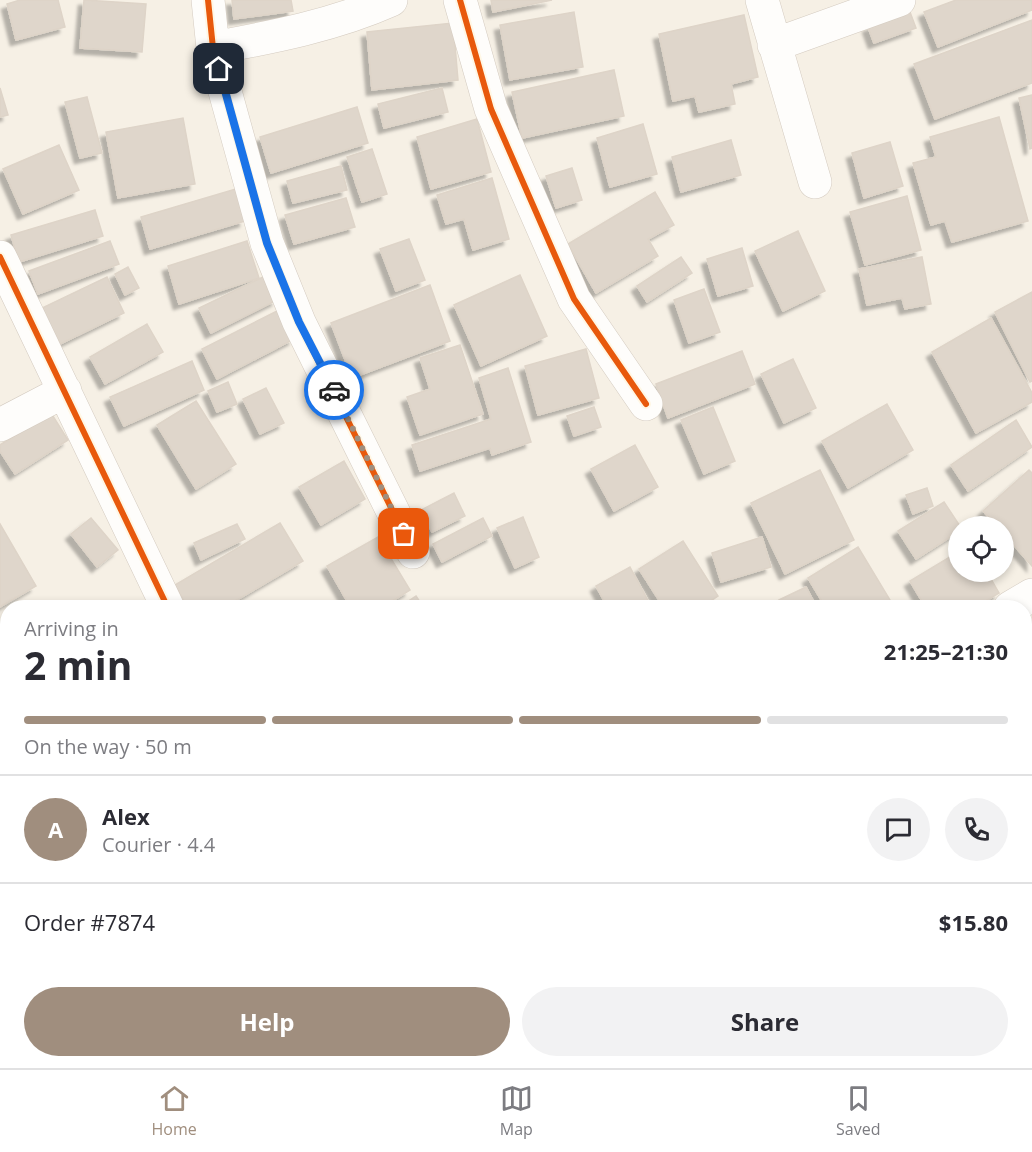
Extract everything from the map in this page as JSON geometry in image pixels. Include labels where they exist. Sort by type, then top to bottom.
[{"type":"street","points":[[208,0],[213,48],[271,253],[299,322],[413,552]]},
{"type":"street","points":[[213,48],[274,37],[371,9],[391,0]]},
{"type":"street","points":[[460,0],[491,109],[574,300],[646,404]]},
{"type":"street","points":[[762,0],[814,182]]},
{"type":"street","points":[[774,45],[899,0]]},
{"type":"street","points":[[0,257],[164,600]]},
{"type":"street","points":[[0,425],[65,391]]},
{"type":"building","points":[[20,0],[58,0],[65,27],[16,40],[7,4]]},
{"type":"building","points":[[84,0],[146,4],[142,52],[80,48]]},
{"type":"building","points":[[232,0],[291,0],[293,11],[234,19]]},
{"type":"building","points":[[491,0],[552,0],[493,12]]},
{"type":"building","points":[[956,0],[1032,0],[1032,10],[938,47],[924,12]]},
{"type":"building","points":[[574,12],[583,67],[510,80],[500,25]]},
{"type":"building","points":[[910,12],[916,28],[874,43],[868,27]]},
{"type":"building","points":[[744,15],[758,77],[731,84],[735,104],[699,112],[695,96],[673,101],[659,34]]},
{"type":"building","points":[[1032,20],[1032,83],[935,119],[914,64]]},
{"type":"building","points":[[453,23],[458,80],[372,90],[367,32]]},
{"type":"building","points":[[614,70],[624,116],[522,138],[512,92]]},
{"type":"building","points":[[0,88],[8,115],[0,117]]},
{"type":"building","points":[[442,88],[448,112],[384,128],[378,104]]},
{"type":"building","points":[[1032,95],[1032,148],[1030,149],[1019,98]]},
{"type":"building","points":[[87,97],[102,153],[80,158],[65,102]]},
{"type":"building","points":[[357,107],[368,143],[271,173],[260,137]]},
{"type":"building","points":[[999,117],[1028,221],[952,242],[945,221],[931,225],[913,163],[936,157],[930,137]]},
{"type":"building","points":[[183,118],[195,184],[118,198],[106,132]]},
{"type":"building","points":[[477,119],[491,172],[431,189],[417,137]]},
{"type":"building","points":[[643,124],[657,174],[610,187],[597,138]]},
{"type":"building","points":[[731,140],[741,175],[681,192],[672,157]]},
{"type":"building","points":[[890,142],[903,186],[864,198],[852,153]]},
{"type":"building","points":[[59,145],[79,190],[23,214],[3,169]]},
{"type":"building","points":[[372,149],[387,194],[362,202],[347,157]]},
{"type":"building","points":[[341,166],[347,190],[293,203],[287,181]]},
{"type":"building","points":[[572,168],[582,200],[556,208],[546,176]]},
{"type":"building","points":[[492,178],[509,239],[473,250],[464,219],[446,224],[437,195]]},
{"type":"building","points":[[236,189],[245,221],[150,249],[141,217]]},
{"type":"building","points":[[655,192],[674,225],[648,239],[658,256],[596,293],[568,244]]},
{"type":"building","points":[[907,196],[921,250],[865,265],[850,212]]},
{"type":"building","points":[[346,198],[355,227],[294,244],[285,215]]},
{"type":"building","points":[[95,210],[103,236],[19,262],[11,235]]},
{"type":"building","points":[[798,231],[825,291],[783,311],[755,251]]},
{"type":"building","points":[[409,239],[425,280],[396,291],[380,249]]},
{"type":"building","points":[[110,241],[119,264],[38,294],[29,271]]},
{"type":"building","points":[[247,241],[259,278],[179,304],[168,266]]},
{"type":"building","points":[[742,248],[753,286],[718,296],[707,259]]},
{"type":"building","points":[[681,257],[692,273],[647,302],[637,286]]},
{"type":"building","points":[[922,257],[931,304],[905,309],[902,298],[867,305],[859,269]]},
{"type":"building","points":[[128,267],[139,288],[125,295],[115,274]]},
{"type":"building","points":[[520,275],[547,336],[481,366],[454,305]]},
{"type":"building","points":[[265,276],[277,300],[211,333],[199,308]]},
{"type":"building","points":[[107,277],[124,313],[58,345],[40,309]]},
{"type":"building","points":[[430,285],[450,341],[352,378],[331,323]]},
{"type":"building","points":[[704,289],[720,332],[689,343],[674,300]]},
{"type":"building","points":[[1032,292],[1032,381],[1030,382],[995,312]]},
{"type":"building","points":[[279,310],[294,339],[217,379],[202,349]]},
{"type":"building","points":[[991,318],[1032,393],[1032,402],[976,433],[932,352]]},
{"type":"building","points":[[147,324],[163,352],[105,384],[90,357]]},
{"type":"building","points":[[460,345],[483,414],[420,435],[407,397],[430,389],[420,358]]},
{"type":"building","points":[[586,349],[599,398],[538,415],[525,366]]},
{"type":"building","points":[[742,351],[755,384],[668,418],[656,384]]},
{"type":"building","points":[[793,359],[816,408],[784,423],[761,374]]},
{"type":"building","points":[[192,361],[204,390],[124,426],[110,397]]},
{"type":"building","points":[[508,368],[531,442],[492,455],[490,448],[420,471],[412,445],[491,419],[479,378]]},
{"type":"building","points":[[228,382],[237,404],[217,412],[208,391]]},
{"type":"building","points":[[266,388],[284,423],[260,434],[243,399]]},
{"type":"building","points":[[196,401],[236,464],[196,489],[157,425]]},
{"type":"building","points":[[887,404],[913,450],[848,488],[822,441]]},
{"type":"building","points":[[594,407],[601,427],[574,436],[567,416]]},
{"type":"building","points":[[713,407],[735,461],[704,474],[681,420]]},
{"type":"building","points":[[51,413],[68,440],[15,474],[0,451],[0,445]]},
{"type":"building","points":[[1016,420],[1032,447],[968,491],[951,465]]},
{"type":"building","points":[[635,445],[658,487],[614,511],[591,469]]},
{"type":"building","points":[[344,461],[365,499],[321,525],[299,487]]},
{"type":"building","points":[[820,470],[854,540],[785,574],[751,503]]},
{"type":"building","points":[[1029,470],[1032,473],[1032,566],[1014,545],[1014,516],[988,516],[983,511]]},
{"type":"building","points":[[927,488],[933,506],[913,514],[906,495]]},
{"type":"building","points":[[454,493],[465,516],[432,532],[421,510]]},
{"type":"building","points":[[944,502],[953,516],[948,516],[948,538],[916,559],[898,531]]},
{"type":"building","points":[[523,517],[539,557],[515,568],[497,528]]},
{"type":"building","points":[[91,518],[118,550],[97,567],[71,534]]},
{"type":"building","points":[[483,518],[492,536],[442,562],[433,544]]},
{"type":"building","points":[[280,523],[303,561],[237,600],[183,600],[175,585]]},
{"type":"building","points":[[0,524],[36,586],[12,600],[0,600]]},
{"type":"building","points":[[237,524],[245,539],[201,560],[194,543]]},
{"type":"building","points":[[378,537],[410,590],[394,600],[346,600],[327,566]]},
{"type":"building","points":[[762,537],[771,567],[721,582],[712,553]]},
{"type":"building","points":[[683,541],[718,596],[712,600],[659,600],[639,569]]},
{"type":"building","points":[[858,547],[890,600],[821,600],[808,578]]},
{"type":"building","points":[[948,558],[948,582],[993,582],[999,593],[987,600],[921,600],[910,581]]},
{"type":"building","points":[[630,567],[648,600],[604,600],[596,586]]},
{"type":"building","points":[[806,587],[813,600],[779,600]]},
{"type":"cycle path","points":[[208,0],[213,48],[267,243],[299,322],[413,552]]},
{"type":"cycle path","points":[[460,0],[491,109],[574,299],[646,404]]},
{"type":"cycle path","points":[[0,257],[164,600]]},
{"type":"way so far","points":[[334,390],[404,534]]},
{"type":"route","points":[[219,69],[267,243],[299,322],[334,390]]}]
